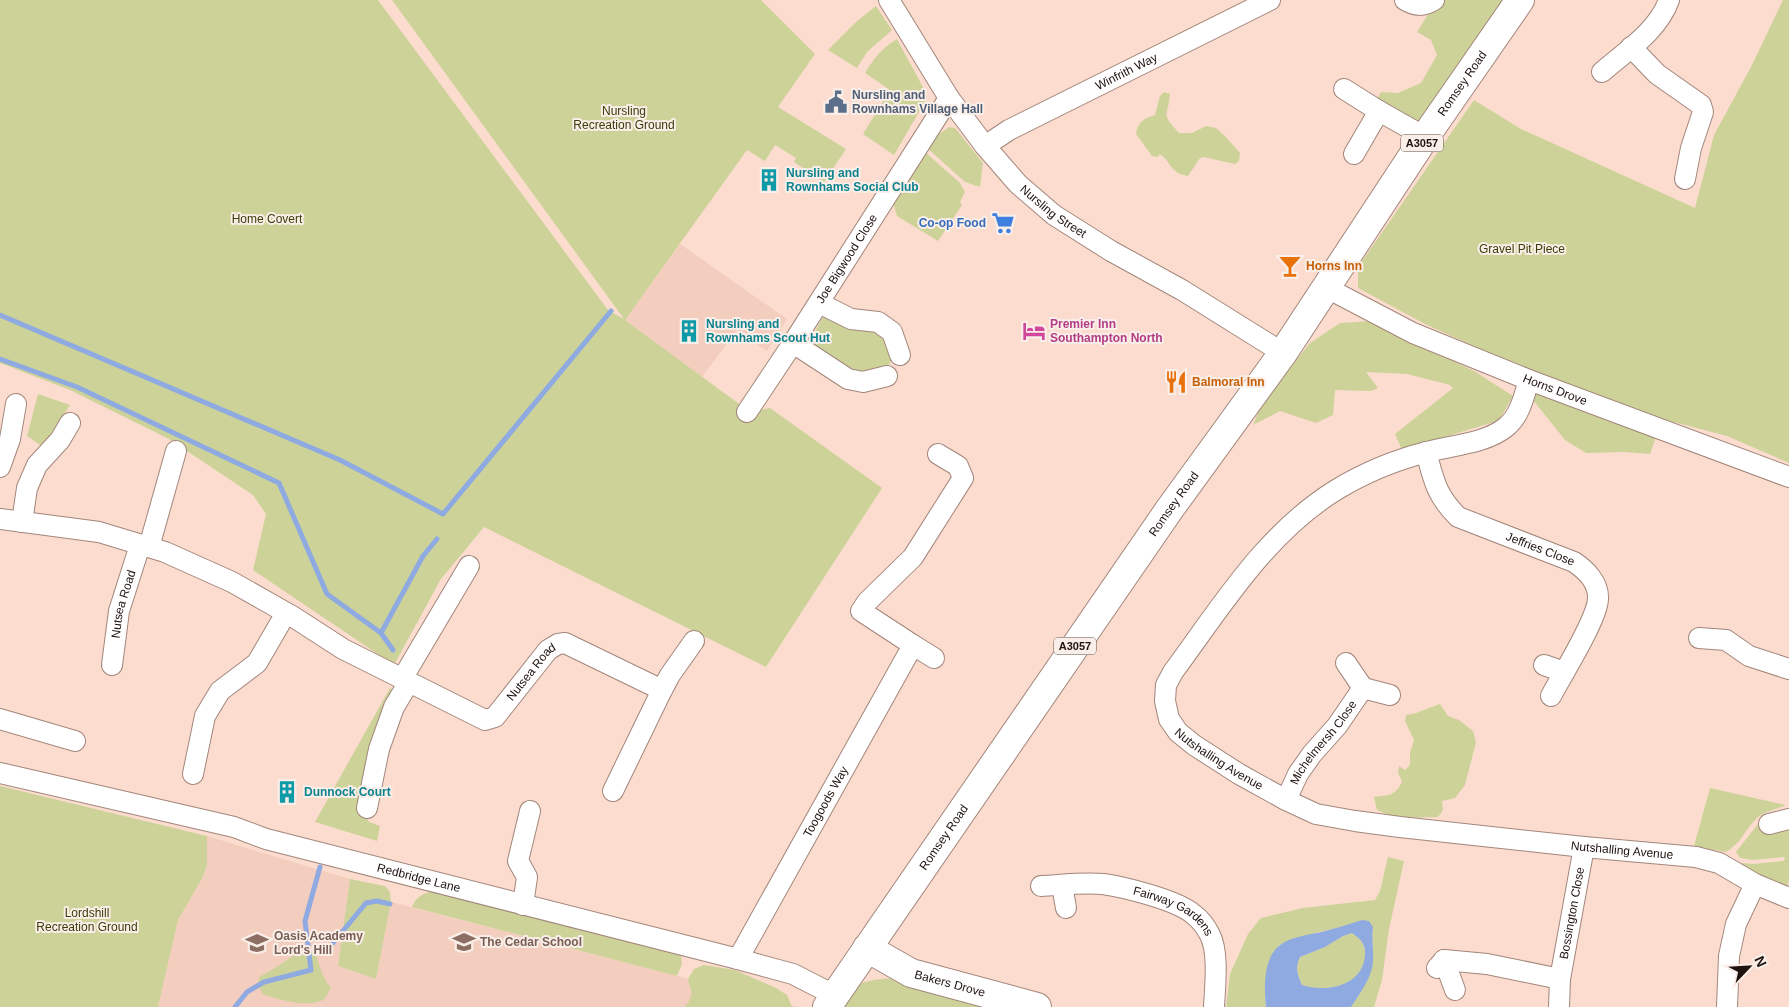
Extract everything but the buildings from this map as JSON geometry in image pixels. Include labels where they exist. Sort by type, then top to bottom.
[{"type":"main road","name":"Romsey Road","points":[[831,1001],[1169,510],[1283,353],[1426,137],[1520,0]]},
{"type":"main road","name":"Bakers Drove","points":[[867,948],[911,973],[1037,1007]]},
{"type":"street","name":"Nursling Street","points":[[889,0],[949,98],[985,146],[1018,184],[1054,215],[1111,251],[1182,290],[1283,353]]},
{"type":"street","name":"Winfrith Way","points":[[985,146],[1009,130],[1270,0]]},
{"type":"street","points":[[1404,0],[1420,6],[1434,0]]},
{"type":"street","points":[[1602,72],[1649,31],[1666,8],[1669,0]]},
{"type":"street","points":[[1631,46],[1657,74],[1700,105],[1703,112],[1691,148],[1685,179]]},
{"type":"street","points":[[1344,89],[1426,137]]},
{"type":"street","name":"Joe Bigwood Close","points":[[747,412],[794,343],[949,98]]},
{"type":"street","points":[[1354,154],[1379,111]]},
{"type":"street","name":"Horns Drove","points":[[1327,288],[1413,333],[1529,380],[1789,477]]},
{"type":"street","points":[[819,303],[851,319],[878,322],[892,332],[900,355]]},
{"type":"street","points":[[794,343],[848,379],[863,382],[887,376]]},
{"type":"street","name":"Nutshalling Avenue","points":[[1529,380],[1520,406],[1514,418],[1506,427],[1491,436],[1426,452],[1367,474],[1338,489],[1310,507],[1289,525],[1254,562],[1173,672],[1166,685],[1165,701],[1166,713],[1172,725],[1194,745],[1239,774],[1316,814],[1355,822],[1696,857],[1728,868],[1754,884],[1789,898]]},
{"type":"street","points":[[0,467],[10,439],[16,404]]},
{"type":"street","points":[[22,522],[27,488],[37,465],[60,440],[70,423]]},
{"type":"street","name":"Nutsea Road","points":[[112,665],[119,612],[144,546],[176,451]]},
{"type":"street","name":"Jeffries Close","points":[[1426,452],[1438,492],[1458,517],[1574,562],[1586,569],[1592,579],[1598,598],[1592,619],[1551,696]]},
{"type":"street","points":[[934,658],[860,611],[913,556],[962,478],[958,466],[938,454]]},
{"type":"street","name":"Nutsea Road","points":[[0,519],[99,532],[165,552],[232,582],[286,612],[343,649],[485,720],[495,717],[548,650],[558,644],[565,643],[662,690]]},
{"type":"street","points":[[367,808],[379,749],[394,707],[406,680],[469,566]]},
{"type":"street","points":[[193,774],[205,716],[220,691],[257,663],[286,612]]},
{"type":"street","points":[[1699,638],[1731,633],[1749,656],[1789,669]]},
{"type":"street","points":[[613,791],[670,675],[694,641]]},
{"type":"street","name":"Toogoods Way","points":[[738,959],[913,645]]},
{"type":"street","name":"Michelmersh Close","points":[[1346,663],[1364,688],[1390,695]]},
{"type":"street","points":[[1544,664],[1564,672]]},
{"type":"street","name":"Michelmersh Close","points":[[1286,800],[1298,774],[1312,754],[1337,726],[1364,688]]},
{"type":"street","points":[[0,719],[75,741]]},
{"type":"street","name":"Redbridge Lane","points":[[0,773],[234,827],[266,839],[301,846],[522,906],[793,974],[831,1001]]},
{"type":"street","points":[[522,906],[527,877],[518,861],[530,811]]},
{"type":"street","points":[[1769,824],[1789,819]]},
{"type":"street","name":"Bossington Close","points":[[1559,1007],[1560,979],[1584,847]]},
{"type":"street","points":[[1062,884],[1066,908]]},
{"type":"street","name":"Fairway Gardens","points":[[1041,886],[1102,884],[1133,891],[1182,907],[1193,914],[1203,924],[1215,949],[1214,1007]]},
{"type":"street","points":[[1727,1007],[1729,956],[1736,924],[1754,884]]},
{"type":"street","points":[[1455,990],[1441,964],[1487,964],[1560,979]]},
{"type":"shaded area","points":[[680,244],[787,319],[767,351],[737,330],[702,377],[625,320]]},
{"type":"shaded area","points":[[207,836],[350,879],[338,966],[376,979],[391,902],[797,1007],[158,1007],[178,920],[203,877],[207,865]]},
{"type":"green space","points":[[0,0],[378,0],[608,310],[624,319],[392,0],[761,0],[815,54],[778,107],[846,149],[824,182],[794,162],[796,158],[775,145],[765,161],[747,150],[625,320],[750,412],[770,408],[882,488],[766,667],[484,527],[441,579],[394,665],[253,570],[266,514],[253,495],[169,439],[70,390],[0,363]]},
{"type":"green space","points":[[1437,0],[1514,0],[1419,122],[1377,99],[1381,92],[1398,93],[1421,83],[1437,55],[1431,40],[1417,32]]},
{"type":"green space","name":"Gravel Pit Piece","points":[[1783,0],[1789,0],[1789,463],[1727,436],[1662,419],[1650,454],[1625,452],[1586,453],[1565,440],[1533,400],[1534,373],[1427,325],[1358,288],[1358,267],[1474,100],[1521,129],[1695,208],[1714,135],[1752,65]]},
{"type":"green space","points":[[876,6],[892,30],[867,52],[857,68],[828,50],[856,22]]},
{"type":"green space","points":[[897,39],[927,98],[894,155],[863,134],[890,90],[865,73],[879,54]]},
{"type":"green space","points":[[1164,92],[1170,94],[1167,118],[1179,133],[1192,133],[1206,126],[1216,128],[1240,153],[1239,161],[1235,164],[1203,157],[1200,158],[1188,176],[1174,170],[1160,154],[1157,157],[1152,156],[1136,134],[1138,126],[1142,121],[1155,115],[1160,96]]},
{"type":"green space","points":[[949,127],[955,128],[983,163],[980,187],[965,182],[927,148],[934,138]]},
{"type":"green space","points":[[925,152],[960,183],[965,192],[960,202],[962,205],[938,241],[897,216],[893,202]]},
{"type":"green space","points":[[824,315],[885,332],[895,354],[887,368],[867,373],[852,370],[809,342]]},
{"type":"green space","points":[[1371,321],[1474,371],[1513,396],[1500,419],[1402,450],[1395,434],[1453,388],[1450,385],[1407,374],[1366,372],[1378,388],[1371,391],[1335,390],[1333,415],[1316,423],[1280,411],[1253,425],[1263,401],[1310,343],[1340,323]]},
{"type":"green space","points":[[38,394],[70,405],[43,447],[27,436]]},
{"type":"green space","points":[[390,688],[393,690],[361,808],[369,822],[380,826],[377,841],[315,822]]},
{"type":"green space","points":[[1440,704],[1448,716],[1459,720],[1473,731],[1476,742],[1465,785],[1455,798],[1442,801],[1443,810],[1438,817],[1396,818],[1377,810],[1374,797],[1388,795],[1397,790],[1402,781],[1398,773],[1399,766],[1405,770],[1410,765],[1410,753],[1414,740],[1405,721],[1406,715]]},
{"type":"green space","name":"Lordshill Recreation Ground","points":[[0,786],[207,836],[207,865],[203,877],[178,920],[158,1007],[0,1007]]},
{"type":"green space","points":[[1710,788],[1786,805],[1759,817],[1752,823],[1740,840],[1726,852],[1694,846]]},
{"type":"green space","points":[[1762,819],[1768,830],[1789,829],[1789,880],[1786,889],[1740,866],[1742,863],[1754,864],[1783,861],[1785,859],[1784,857],[1753,860],[1740,858],[1736,852]]},
{"type":"green space","points":[[1388,857],[1404,861],[1389,929],[1382,980],[1374,1007],[1350,1007],[1363,988],[1372,966],[1373,927],[1362,920],[1299,937],[1279,945],[1265,998],[1266,1007],[1226,1007],[1230,974],[1248,934],[1261,918],[1303,908],[1375,900],[1380,891]]},
{"type":"green space","points":[[350,879],[385,886],[390,892],[391,902],[376,979],[338,966]]},
{"type":"green space","points":[[443,889],[599,929],[681,956],[682,964],[677,976],[412,907],[421,896],[428,892]]},
{"type":"green space","points":[[1352,933],[1361,941],[1365,951],[1362,969],[1356,977],[1340,986],[1330,988],[1302,985],[1297,971],[1300,957]]},
{"type":"green space","points":[[304,949],[315,953],[323,976],[331,988],[327,995],[321,1001],[314,1003],[299,1003],[263,994],[258,985],[259,977]]},
{"type":"green space","points":[[704,965],[735,970],[776,988],[787,995],[792,1007],[685,1007],[690,1000],[691,994],[688,979],[694,969]]},
{"type":"green space","points":[[893,978],[1001,1007],[836,1007],[854,987],[867,981]]},
{"type":"water","points":[[1362,920],[1369,921],[1373,927],[1373,963],[1366,983],[1351,1007],[1266,1007],[1265,982],[1268,965],[1274,951],[1280,945],[1296,938]],"holes":[[[1352,933],[1365,948],[1362,966],[1357,974],[1342,985],[1322,988],[1302,985],[1297,971],[1300,957]]]},
{"type":"waterway","points":[[0,315],[340,460],[443,514],[611,311]]},
{"type":"waterway","points":[[0,359],[77,387],[279,483],[327,594],[381,633],[423,556],[437,539]]},
{"type":"waterway","points":[[381,633],[393,650]]},
{"type":"waterway","points":[[235,1007],[247,992],[264,982],[311,970],[305,921],[320,867]]},
{"type":"waterway","points":[[333,943],[366,903],[377,901],[390,904]]},
{"type":"place","name":"Nursling and Rownhams Village Hall","points":[[836,102]]},
{"type":"place","name":"Nursling and Rownhams Social Club","points":[[769,180]]},
{"type":"place","name":"Co-op Food","points":[[1003,223]]},
{"type":"place","name":"Horns Inn","points":[[1290,266]]},
{"type":"place","name":"Nursling and Rownhams Scout Hut","points":[[689,331]]},
{"type":"place","name":"Premier Inn Southampton North","points":[[1034,331]]},
{"type":"place","name":"Balmoral Inn","points":[[1176,382]]},
{"type":"place","name":"Dunnock Court","points":[[287,792]]},
{"type":"place","name":"The Cedar School","points":[[464,942]]},
{"type":"place","name":"Oasis Academy Lord's Hill","points":[[257,943]]},
{"type":"park label","name":"Nursling Recreation Ground","points":[[624,118]]},
{"type":"park label","name":"Home Covert","points":[[267,219]]}]
